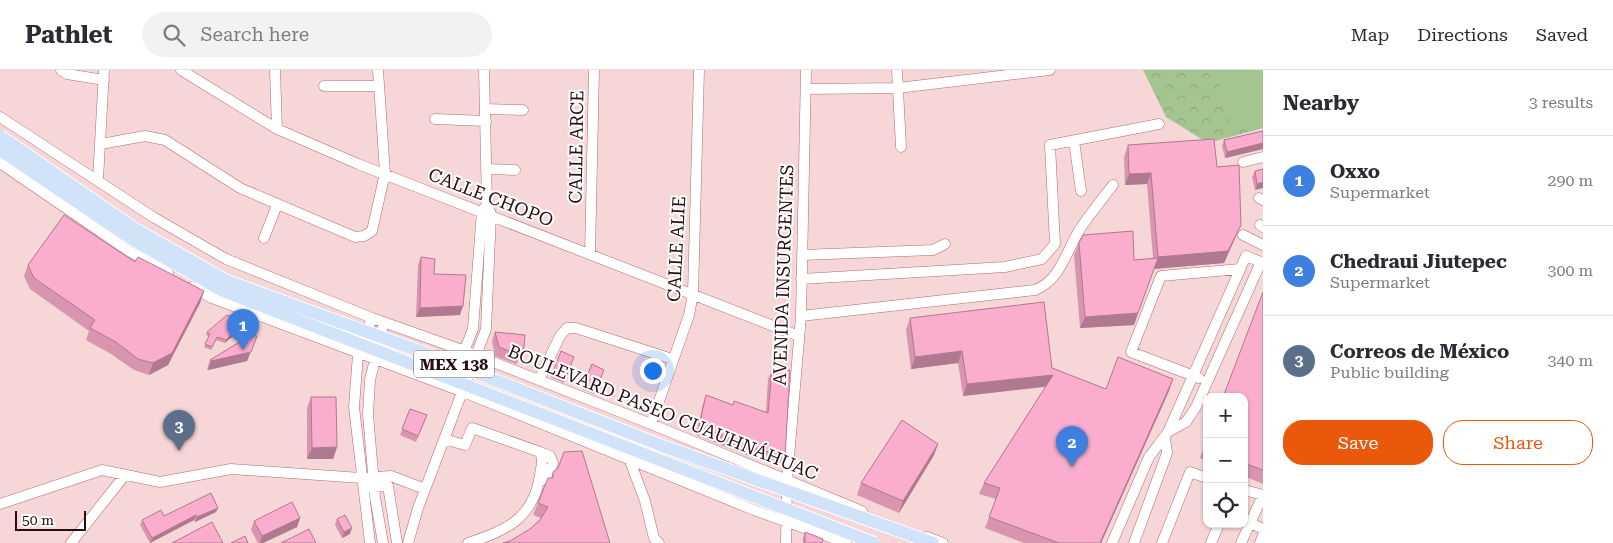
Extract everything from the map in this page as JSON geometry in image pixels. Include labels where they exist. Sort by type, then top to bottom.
[{"type":"main road","name":"BOULEVARD PASEO CUAUHNÁHUAC","points":[[0,136],[135,229],[227,281],[444,360],[670,448],[933,543]]},
{"type":"main road","name":"MEX 138","points":[[0,150],[130,238],[223,291],[874,543]]},
{"type":"street","points":[[61,70],[67,74],[104,75],[98,180]]},
{"type":"street","name":"CALLE CHOPO","points":[[181,70],[193,73],[277,129],[385,174],[487,210],[590,254],[799,336]]},
{"type":"street","points":[[276,70],[277,129]]},
{"type":"street","points":[[101,144],[145,136],[165,140],[240,188],[355,238],[364,236],[372,231],[385,174],[378,70]]},
{"type":"street","points":[[408,543],[425,489],[486,329],[487,210],[484,70]]},
{"type":"street","name":"CALLE ARCE","points":[[590,254],[594,70]]},
{"type":"street","name":"CALLE ALIE","points":[[652,424],[672,359],[689,315],[693,294],[700,70]]},
{"type":"street","name":"AVENIDA INSURGENTES","points":[[786,543],[787,481],[800,316],[806,70]]},
{"type":"street","points":[[897,70],[900,147]]},
{"type":"street","points":[[806,89],[898,88],[977,75],[1050,70]]},
{"type":"street","points":[[324,86],[378,86]]},
{"type":"street","points":[[486,109],[523,110]]},
{"type":"street","name":"BOULEVARD PASEO CUAUHNÁHUAC","points":[[0,117],[153,216],[226,259],[372,318],[476,355],[652,424],[822,496],[944,543]]},
{"type":"street","points":[[435,119],[486,121]]},
{"type":"street","points":[[801,279],[1005,267],[1042,259],[1055,244],[1050,145],[1159,124]]},
{"type":"street","points":[[1074,141],[1081,191]]},
{"type":"street","points":[[1243,162],[1263,157]]},
{"type":"street","name":"MEX 138","points":[[0,163],[127,250],[212,298],[461,391],[712,494],[846,543]]},
{"type":"street","points":[[486,169],[515,170]]},
{"type":"street","points":[[800,316],[1035,290],[1044,286],[1059,270],[1079,230],[1112,185]]},
{"type":"street","points":[[264,238],[277,205]]},
{"type":"street","points":[[450,387],[473,329],[487,210]]},
{"type":"street","points":[[1243,235],[1263,245]]},
{"type":"street","points":[[802,255],[932,250],[945,244]]},
{"type":"street","points":[[1112,543],[1154,448],[1167,435],[1186,422],[1196,407],[1261,262],[1246,256],[1240,269],[1167,435],[1166,453],[1134,543]]},
{"type":"street","points":[[1207,381],[1131,352],[1161,276],[1240,269]]},
{"type":"street","points":[[370,543],[354,407],[358,354],[372,318]]},
{"type":"street","points":[[382,543],[368,414],[374,359],[384,322]]},
{"type":"street","points":[[539,380],[560,336],[566,328],[576,328],[672,359]]},
{"type":"street","points":[[444,439],[465,445],[472,428],[540,452],[543,458],[539,482],[529,508],[512,525],[468,543]]},
{"type":"street","points":[[712,494],[727,457]]},
{"type":"street","points":[[630,461],[648,510],[654,538],[659,543]]},
{"type":"street","points":[[0,504],[102,470],[160,482],[231,469],[362,479],[388,486],[397,543]]},
{"type":"street","points":[[1162,543],[1190,472],[1203,477]]},
{"type":"street","points":[[70,543],[125,475]]},
{"type":"street","points":[[374,482],[391,476],[425,489]]},
{"type":"street","points":[[1241,543],[1263,495],[1248,491]]},
{"type":"street","points":[[809,530],[822,496]]},
{"type":"street","points":[[785,522],[796,508],[814,515]]},
{"type":"street","points":[[1251,523],[1263,529]]},
{"type":"street","points":[[1211,543],[1218,528]]},
{"type":"street","points":[[1260,543],[1263,536]]},
{"type":"green space","points":[[1143,70],[1263,70],[1263,128],[1208,143],[1166,117]]},
{"type":"green space","points":[[1216,70],[1263,70],[1263,122],[1232,130]]},
{"type":"building","points":[[1263,131],[1263,143],[1227,152],[1224,140]]},
{"type":"building","points":[[1214,139],[1217,167],[1239,165],[1241,225],[1228,251],[1158,257],[1151,173],[1129,174],[1128,145]]},
{"type":"building","points":[[1263,169],[1263,182],[1257,184],[1255,171]]},
{"type":"building","points":[[64,215],[135,262],[138,257],[204,291],[172,353],[153,363],[138,359],[116,342],[90,328],[95,320],[34,278],[28,265]]},
{"type":"building","points":[[1133,231],[1134,260],[1158,258],[1138,313],[1085,317],[1079,243],[1083,235]]},
{"type":"building","points":[[421,257],[435,259],[434,274],[466,275],[463,306],[420,308]]},
{"type":"building","points":[[1263,292],[1263,470],[1248,464],[1248,393],[1225,393]]},
{"type":"building","points":[[1044,302],[1052,368],[1106,389],[1118,357],[1173,379],[1100,543],[1059,543],[989,517],[1000,488],[984,483],[1053,375],[967,384],[962,351],[915,357],[910,318]]},
{"type":"building","points":[[227,315],[245,322],[226,340],[217,337],[212,347],[205,344],[210,334],[207,332]]},
{"type":"building","points":[[495,332],[525,335],[524,347],[519,355],[499,347]]},
{"type":"building","points":[[251,335],[257,336],[251,352],[210,360]]},
{"type":"building","points":[[561,351],[574,357],[566,377],[553,372]]},
{"type":"building","points":[[592,364],[604,370],[595,391],[583,386]]},
{"type":"building","points":[[772,370],[790,370],[785,457],[746,445],[699,426],[706,395],[733,405],[734,401],[768,413]]},
{"type":"building","points":[[311,397],[336,397],[337,447],[312,448]]},
{"type":"building","points":[[410,409],[427,415],[418,436],[402,429]]},
{"type":"building","points":[[902,420],[938,444],[903,501],[861,483]]},
{"type":"building","points":[[582,451],[610,543],[503,543],[530,529],[540,520],[548,507],[538,503],[548,478],[553,478],[553,472],[558,468],[564,452]]},
{"type":"building","points":[[211,493],[218,508],[197,517],[196,515],[152,538],[142,520],[161,510],[164,516]]},
{"type":"building","points":[[292,502],[300,518],[262,536],[254,521]]},
{"type":"building","points":[[345,515],[352,528],[344,532],[337,519]]},
{"type":"building","points":[[212,522],[223,543],[172,543]]},
{"type":"building","points":[[309,529],[316,543],[281,543]]},
{"type":"building","points":[[805,532],[823,539],[822,543],[805,543]]},
{"type":"building","points":[[245,536],[248,543],[231,543]]},
{"type":"place","name":"Oxxo","points":[[243,350]]},
{"type":"place","name":"Correos de México","points":[[179,451]]},
{"type":"place","name":"Chedraui Jiutepec","points":[[1072,467]]}]
